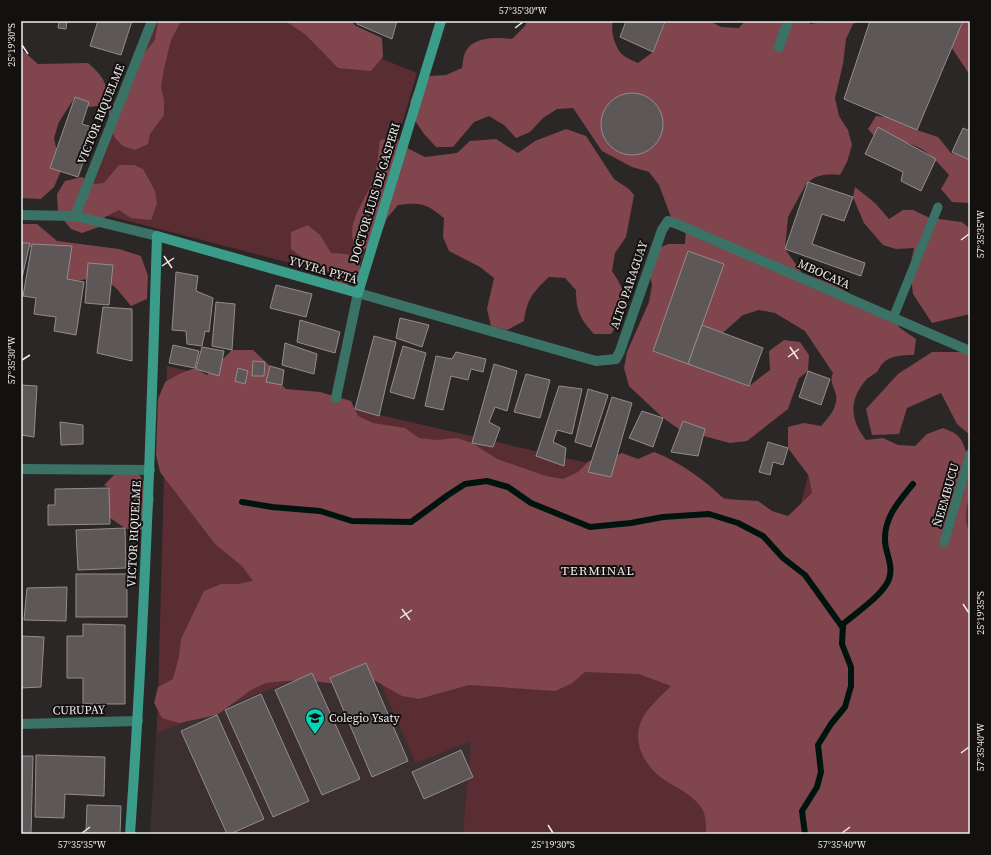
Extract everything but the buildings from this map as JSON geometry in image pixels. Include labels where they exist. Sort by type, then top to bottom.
[{"type":"street","name":"VICTOR RIQUELME","points":[[75,216],[152,21]]},
{"type":"street","name":"DOCTOR LUIS DE GASPERI","points":[[336,398],[358,293],[441,21]]},
{"type":"street","points":[[779,47],[788,21]]},
{"type":"street","name":"YVYRA PYTÁ","points":[[21,215],[75,216],[157,236],[596,362],[616,358]]},
{"type":"street","name":"MBOCAYA","points":[[668,221],[970,351]]},
{"type":"street","name":"ALTO PARAGUAY","points":[[616,358],[662,230],[668,221]]},
{"type":"street","name":"VICTOR RIQUELME","points":[[130,834],[138,721],[150,470],[157,236]]},
{"type":"street","points":[[21,469],[150,470]]},
{"type":"street","name":"CURUPAY","points":[[21,724],[138,721]]},
{"type":"lane","points":[[893,318],[938,207]]},
{"type":"lane","name":"ÑEEMBUCU","points":[[944,543],[970,454]]},
{"type":"shaded area","points":[[156,21],[287,21],[417,73],[356,280],[82,209]]},
{"type":"shaded area","points":[[158,21],[181,21],[171,40],[164,69],[161,87],[164,100],[164,115],[150,134],[148,144],[135,150],[123,146],[115,138],[109,122],[109,110],[119,96],[132,67],[155,40]]},
{"type":"shaded area","points":[[285,21],[351,21],[356,26],[382,38],[383,57],[371,71],[338,68],[305,34]]},
{"type":"shaded area","points":[[527,21],[613,21],[612,30],[618,49],[624,56],[638,63],[653,52],[666,21],[710,21],[721,27],[739,28],[745,21],[809,21],[810,24],[824,21],[860,21],[853,24],[846,39],[843,64],[835,98],[839,116],[848,130],[852,145],[847,162],[840,175],[816,177],[805,186],[788,217],[785,249],[802,273],[833,284],[893,318],[900,328],[916,339],[914,355],[897,356],[885,361],[877,372],[866,380],[856,396],[854,404],[855,419],[857,426],[866,440],[883,438],[898,445],[915,446],[927,434],[943,428],[957,435],[964,445],[969,468],[970,483],[966,521],[970,532],[970,834],[706,834],[705,816],[703,810],[697,802],[692,797],[659,776],[652,769],[642,754],[638,737],[642,720],[647,711],[671,686],[639,674],[585,672],[571,684],[555,691],[469,685],[419,699],[402,696],[372,679],[338,684],[303,680],[284,681],[266,683],[251,690],[217,715],[179,723],[162,718],[154,703],[158,687],[173,679],[179,656],[181,639],[204,591],[221,584],[238,584],[253,581],[242,566],[215,544],[160,472],[156,455],[158,399],[165,382],[179,374],[195,368],[207,375],[232,350],[253,350],[270,366],[271,374],[286,389],[320,392],[351,401],[358,416],[373,423],[405,428],[419,438],[436,440],[457,438],[472,443],[497,459],[546,476],[563,479],[578,472],[589,461],[607,460],[622,453],[638,459],[654,452],[692,472],[724,499],[758,501],[772,511],[788,516],[812,493],[809,476],[788,448],[788,427],[804,423],[821,426],[827,419],[836,404],[836,395],[832,382],[833,373],[805,331],[775,313],[759,310],[743,315],[718,337],[721,368],[749,386],[770,370],[769,351],[784,340],[800,342],[809,355],[808,371],[799,378],[788,409],[747,441],[730,443],[679,429],[663,418],[629,386],[624,368],[627,352],[649,302],[652,285],[648,267],[652,251],[668,244],[685,244],[686,227],[671,217],[659,185],[649,172],[632,167],[602,151],[573,108],[557,109],[543,118],[530,132],[516,138],[504,125],[489,116],[474,122],[453,147],[436,147],[424,134],[414,119],[410,102],[416,87],[430,76],[446,75],[462,68],[465,53],[468,47],[473,43],[493,38],[512,39],[525,26]]},
{"type":"shaded area","points":[[953,21],[970,21],[970,75],[949,44]]},
{"type":"shaded area","points":[[21,49],[38,64],[88,63],[102,77],[106,86],[106,105],[89,107],[75,97],[59,122],[54,138],[61,171],[54,187],[41,199],[21,198]]},
{"type":"shaded area","points":[[876,116],[896,118],[917,130],[938,137],[951,153],[970,156],[970,203],[952,202],[941,189],[949,175],[933,158],[918,147],[900,141],[877,139],[868,129]]},
{"type":"shaded area","points":[[566,129],[586,136],[614,179],[629,189],[634,195],[626,237],[615,253],[612,271],[622,288],[625,302],[621,317],[611,334],[594,334],[589,329],[582,319],[578,309],[576,290],[565,278],[549,277],[539,287],[529,301],[524,321],[507,330],[491,326],[487,309],[494,278],[480,267],[449,251],[443,237],[444,218],[432,209],[422,205],[398,205],[387,218],[381,234],[372,249],[356,248],[352,229],[354,220],[375,174],[380,140],[396,137],[409,149],[425,157],[457,153],[470,141],[496,139],[518,153],[535,141]]},
{"type":"shaded area","points":[[119,165],[134,165],[143,169],[155,191],[157,203],[151,220],[131,218],[119,210],[105,217],[99,227],[82,233],[71,229],[58,213],[57,194],[65,181],[82,177],[95,184],[104,183]]},
{"type":"shaded area","points":[[855,187],[875,203],[889,219],[903,210],[913,210],[930,218],[962,222],[970,229],[970,314],[932,323],[913,294],[910,267],[914,248],[896,249],[883,245],[864,223],[853,197]]},
{"type":"shaded area","points":[[21,224],[37,224],[57,241],[119,249],[141,256],[148,276],[147,299],[131,306],[117,289],[102,276],[77,281],[62,278],[49,256],[21,243]]},
{"type":"shaded area","points":[[308,225],[320,235],[331,253],[348,255],[356,259],[359,262],[362,275],[350,284],[339,287],[329,272],[320,265],[307,261],[291,249],[291,232]]},
{"type":"shaded area","points":[[932,352],[970,352],[970,435],[957,424],[941,393],[907,408],[899,434],[872,435],[866,409],[898,374]]},
{"type":"shaded area","points":[[167,366],[683,485],[797,519],[817,440],[957,834],[463,834],[471,741],[416,763],[367,652],[157,733]]},
{"type":"shaded area","points":[[118,471],[137,471],[154,498],[150,527],[132,530],[120,525],[109,517],[109,488],[104,485]]},
{"type":"shaded area","points":[[970,493],[970,552],[954,548]]},
{"type":"shaded area","name":"Colegio Ysaty","points":[[165,592],[481,637],[466,834],[150,834]]},
{"type":"waterway","points":[[242,502],[272,507],[320,511],[352,521],[411,522],[465,484],[487,481],[508,487],[531,503],[590,527],[631,523],[663,517],[709,514],[738,523],[763,536],[783,558],[805,575],[843,628]]},
{"type":"waterway","points":[[805,834],[802,811],[817,787],[821,772],[818,745],[831,724],[845,707],[851,686],[851,667],[842,644],[843,624],[876,597],[886,585],[890,574],[890,564],[885,545],[885,532],[887,524],[894,509],[913,484]]},
{"type":"place","name":"Colegio Ysaty","points":[[315,735]]},
{"type":"district","name":"TERMINAL","points":[[598,570]]}]
